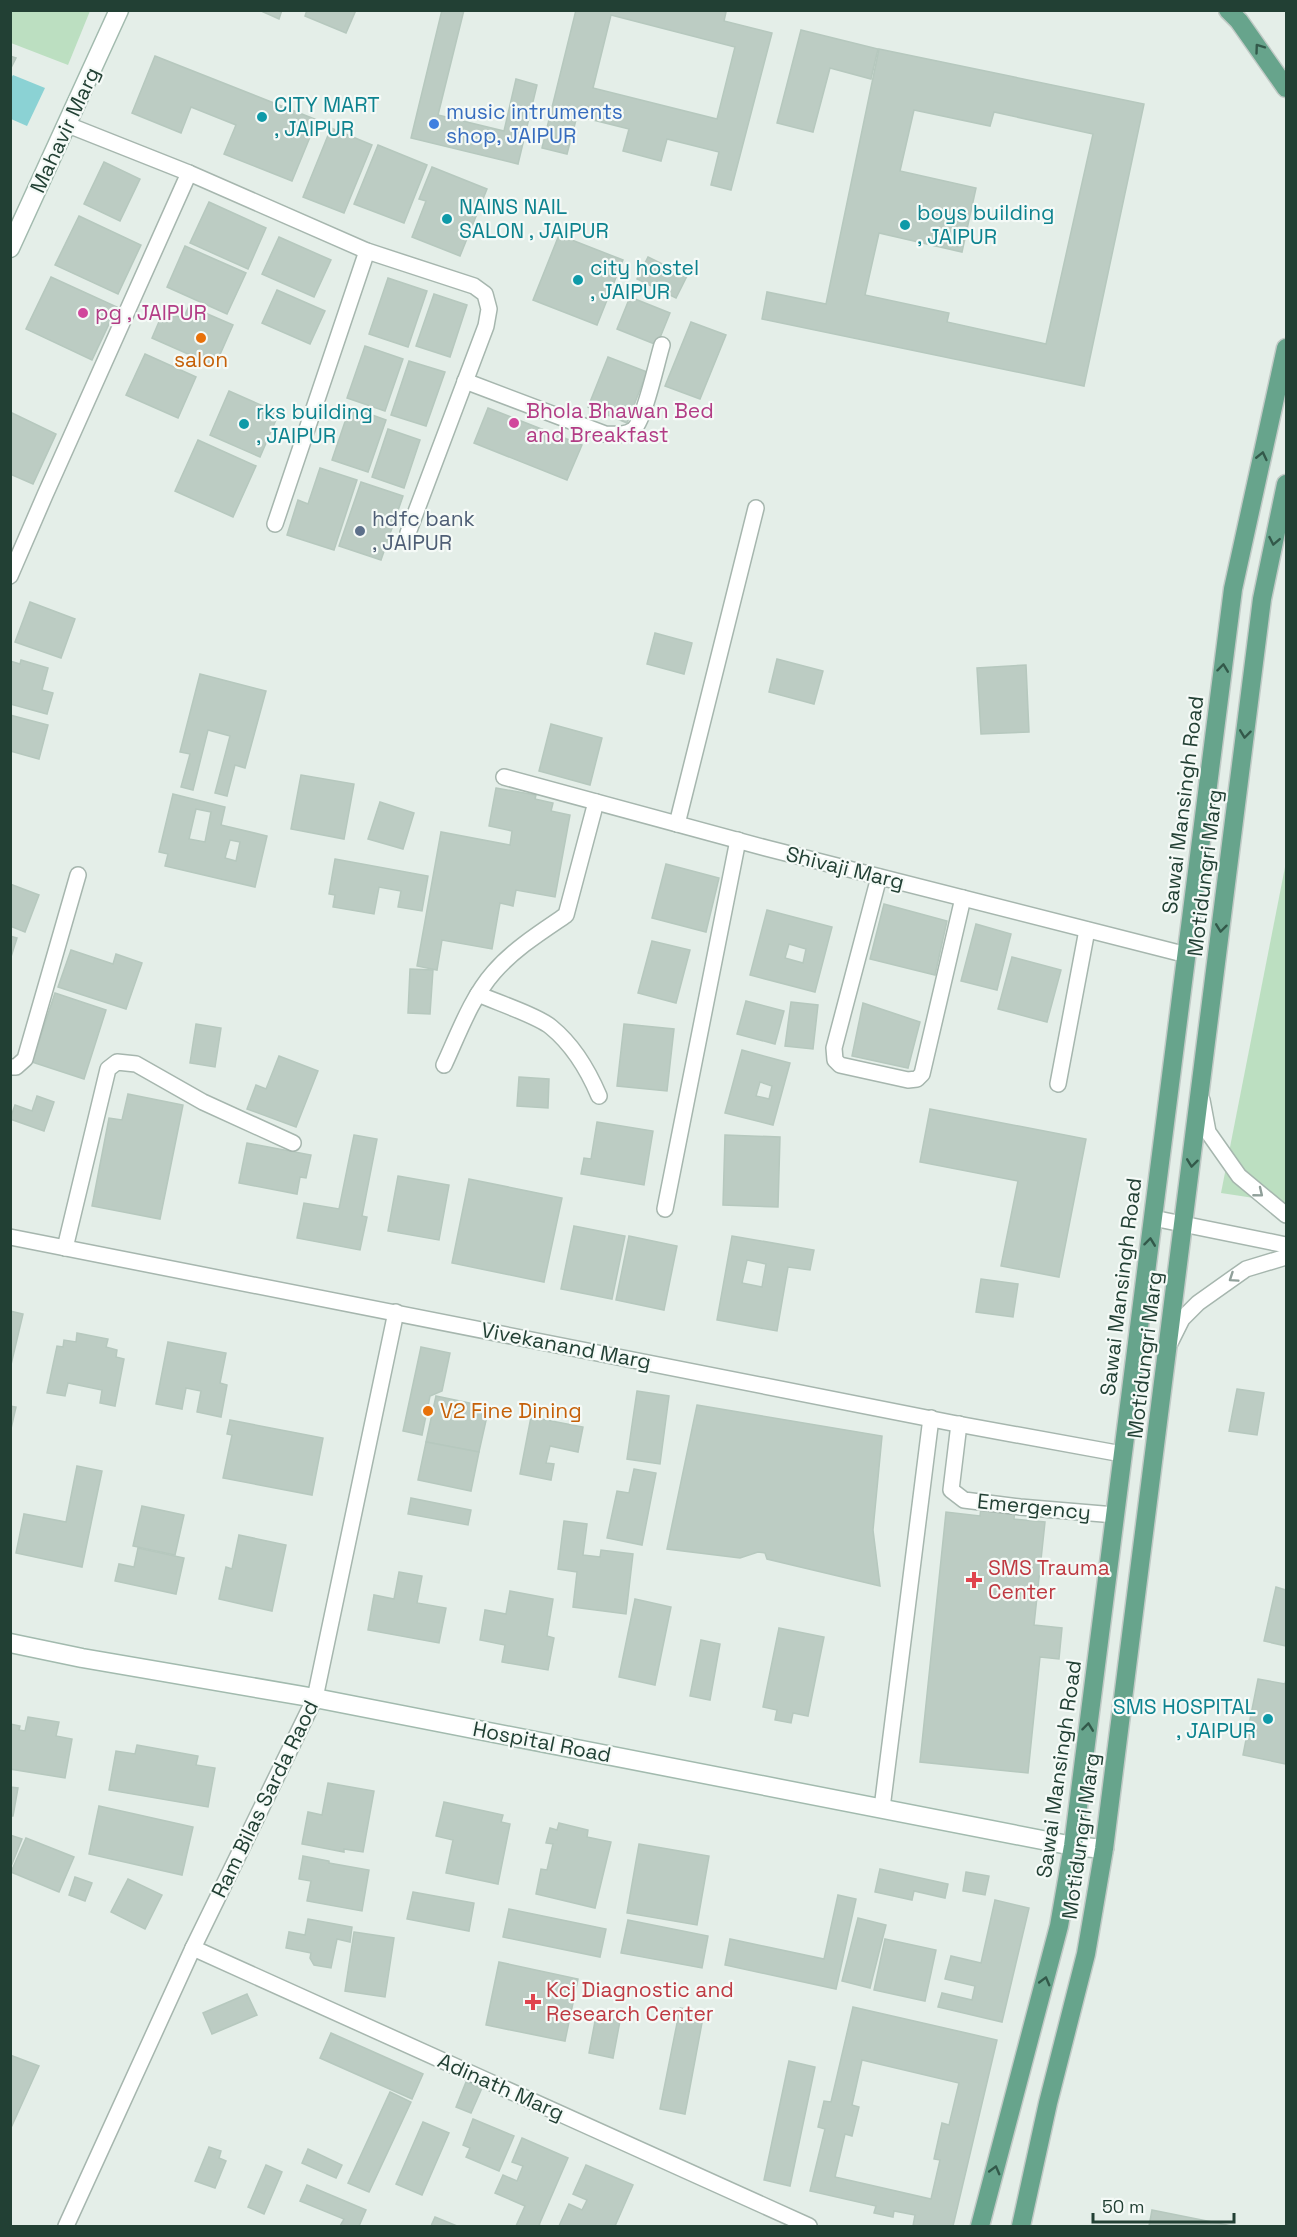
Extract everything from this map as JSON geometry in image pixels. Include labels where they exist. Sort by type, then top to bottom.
[{"type":"main road","points":[[1228,10],[1239,21],[1287,88]]},
{"type":"main road","name":"Sawai Mansingh Road","points":[[980,2226],[1059,1926],[1073,1846],[1233,589],[1287,348]]},
{"type":"main road","name":"Motidungri Marg","points":[[1021,2226],[1048,2103],[1086,1954],[1104,1849],[1262,599],[1287,484]]},
{"type":"street","name":"Mahavir Marg","points":[[10,248],[119,10]]},
{"type":"street","points":[[68,125],[189,173],[367,250],[474,286],[485,294],[489,309],[486,326],[408,533]]},
{"type":"street","points":[[10,576],[189,173]]},
{"type":"street","points":[[275,524],[367,250]]},
{"type":"street","points":[[465,381],[605,434],[623,435],[635,429],[643,412],[662,345]]},
{"type":"street","points":[[676,824],[756,508]]},
{"type":"street","name":"Shivaji Marg","points":[[504,777],[676,824],[1187,956]]},
{"type":"street","points":[[444,1065],[478,994],[494,972],[532,938],[566,915],[596,802]]},
{"type":"street","points":[[665,1209],[738,840]]},
{"type":"street","points":[[10,1067],[16,1067],[25,1059],[78,875]]},
{"type":"street","points":[[879,876],[834,1048],[835,1060],[840,1065],[908,1080],[917,1079],[922,1074],[963,898]]},
{"type":"street","points":[[1058,1084],[1087,930]]},
{"type":"street","points":[[478,994],[549,1026],[569,1045],[590,1073],[599,1096]]},
{"type":"street","points":[[65,1248],[108,1069],[117,1062],[136,1064],[203,1102],[292,1143]]},
{"type":"street","points":[[1200,1091],[1208,1132],[1239,1176],[1287,1215]]},
{"type":"street","points":[[1153,1218],[1287,1245]]},
{"type":"street","name":"Vivekanand Marg","points":[[10,1237],[1122,1454]]},
{"type":"street","points":[[1169,1346],[1182,1319],[1198,1303],[1246,1269],[1287,1257]]},
{"type":"street","name":"Ram Bilas Sarda Raod","points":[[66,2226],[193,1948],[315,1698],[396,1312]]},
{"type":"street","points":[[882,1808],[931,1418]]},
{"type":"street","name":"Emergency","points":[[959,1424],[951,1490],[964,1500],[1020,1508],[1115,1515]]},
{"type":"street","name":"Hospital Road","points":[[10,1643],[82,1658],[315,1698],[1073,1846],[1104,1849]]},
{"type":"street","name":"Adinath Marg","points":[[193,1948],[809,2226]]},
{"type":"green space","points":[[10,11],[90,11],[68,65],[11,43]]},
{"type":"green space","points":[[1286,862],[1286,1203],[1221,1193]]},
{"type":"water","points":[[13,75],[45,88],[27,126],[11,119],[10,80]]},
{"type":"building","points":[[259,10],[282,10],[279,19]]},
{"type":"building","points":[[307,10],[356,10],[346,33],[305,16]]},
{"type":"building","points":[[442,10],[464,10],[438,115],[504,131],[516,79],[537,85],[518,164],[411,138]]},
{"type":"building","points":[[576,10],[719,10],[726,12],[724,21],[772,33],[731,190],[711,185],[719,152],[667,139],[661,161],[623,151],[629,129],[577,116],[567,154],[542,148]],"holes":[[[611,15],[735,47],[717,119],[593,88]]]},
{"type":"building","points":[[801,30],[878,49],[871,79],[830,68],[813,132],[777,123]]},
{"type":"building","name":"boys building , JAIPUR","points":[[879,49],[1144,104],[1084,386],[762,319],[767,292],[826,304]],"holes":[[[914,110],[990,126],[994,112],[1093,134],[1046,344],[947,322],[949,313],[865,295],[879,233],[962,252],[976,188],[900,171]]]},
{"type":"building","points":[[10,56],[16,58],[10,70]]},
{"type":"building","name":"CITY MART , JAIPUR","points":[[155,56],[317,120],[292,181],[224,154],[236,125],[191,107],[181,133],[132,113]]},
{"type":"building","points":[[331,128],[372,145],[344,213],[303,197]]},
{"type":"building","points":[[378,145],[427,165],[404,223],[354,204]]},
{"type":"building","points":[[104,162],[140,179],[120,221],[84,204]]},
{"type":"building","name":"NAINS NAIL SALON , JAIPUR","points":[[432,167],[487,189],[460,256],[412,237],[426,201],[419,199]]},
{"type":"building","points":[[209,202],[266,228],[248,269],[190,243]]},
{"type":"building","points":[[79,216],[141,245],[118,294],[55,265]]},
{"type":"building","name":"city hostel , JAIPUR","points":[[559,235],[623,260],[597,325],[533,300]]},
{"type":"building","points":[[279,237],[331,260],[314,297],[262,274]]},
{"type":"building","points":[[185,246],[246,273],[227,314],[167,287]]},
{"type":"building","points":[[648,257],[687,276],[676,298],[637,279]]},
{"type":"building","points":[[51,277],[117,307],[92,360],[26,329]]},
{"type":"building","points":[[388,278],[427,291],[408,347],[369,334]]},
{"type":"building","points":[[277,290],[325,311],[310,344],[262,323]]},
{"type":"building","points":[[434,294],[467,305],[450,357],[416,346]]},
{"type":"building","points":[[630,297],[670,313],[657,345],[617,329]]},
{"type":"building","points":[[189,306],[233,325],[215,366],[152,338],[164,310],[183,319]]},
{"type":"building","points":[[691,322],[726,335],[700,399],[665,386]]},
{"type":"building","points":[[365,346],[403,359],[385,411],[347,398]]},
{"type":"building","points":[[145,354],[196,377],[178,418],[126,395]]},
{"type":"building","points":[[608,357],[647,372],[627,423],[588,407]]},
{"type":"building","points":[[409,361],[445,372],[426,426],[391,415]]},
{"type":"building","name":"rks building , JAIPUR","points":[[229,391],[279,413],[260,457],[210,435]]},
{"type":"building","points":[[350,407],[386,420],[368,472],[332,460]]},
{"type":"building","points":[[488,408],[582,445],[567,480],[474,443]]},
{"type":"building","points":[[10,412],[56,434],[33,484],[10,474]]},
{"type":"building","points":[[388,429],[420,440],[404,488],[372,477]]},
{"type":"building","points":[[198,440],[256,466],[233,517],[175,491]]},
{"type":"building","points":[[320,468],[357,480],[334,550],[287,535],[298,500],[308,504]]},
{"type":"building","points":[[361,482],[403,496],[381,560],[339,546]]},
{"type":"building","points":[[30,602],[75,619],[61,658],[15,642]]},
{"type":"building","points":[[655,633],[692,643],[684,674],[647,664]]},
{"type":"building","points":[[777,659],[823,671],[814,704],[769,692]]},
{"type":"building","points":[[21,660],[48,668],[42,690],[53,693],[47,714],[10,704],[10,661],[20,664]]},
{"type":"building","points":[[1026,665],[1029,732],[981,734],[977,668]]},
{"type":"building","points":[[200,674],[266,691],[245,768],[235,765],[227,796],[215,793],[230,736],[208,730],[193,790],[181,787],[190,754],[180,752]]},
{"type":"building","points":[[10,715],[48,725],[39,759],[10,751]]},
{"type":"building","points":[[551,724],[602,738],[590,785],[539,771]]},
{"type":"building","points":[[301,775],[354,784],[344,839],[291,829]]},
{"type":"building","points":[[496,788],[536,795],[535,799],[553,803],[551,811],[570,815],[555,897],[516,890],[513,906],[500,903],[492,949],[442,940],[437,970],[417,966],[441,832],[510,845],[512,831],[489,826]]},
{"type":"building","points":[[173,794],[225,807],[221,825],[267,836],[255,887],[165,866],[168,854],[159,852]],"holes":[[[196,809],[211,812],[205,842],[189,839]],[[230,840],[240,842],[236,861],[225,858]]]},
{"type":"building","points":[[380,802],[414,813],[403,849],[368,839]]},
{"type":"building","points":[[335,859],[428,876],[422,911],[398,907],[401,891],[379,887],[374,914],[333,907],[335,895],[329,894]]},
{"type":"building","points":[[666,864],[719,878],[706,932],[652,918]]},
{"type":"building","points":[[10,884],[39,895],[25,932],[10,926]]},
{"type":"building","points":[[884,904],[947,921],[935,975],[870,959]]},
{"type":"building","points":[[767,910],[832,927],[815,992],[750,975]],"holes":[[[789,944],[806,949],[803,963],[785,958]]]},
{"type":"building","points":[[976,924],[1011,934],[997,990],[961,981]]},
{"type":"building","points":[[10,936],[17,938],[10,960]]},
{"type":"building","points":[[652,941],[690,950],[676,1003],[638,993]]},
{"type":"building","points":[[71,950],[113,964],[116,954],[142,963],[126,1009],[58,987]]},
{"type":"building","points":[[1012,957],[1061,970],[1047,1022],[998,1009]]},
{"type":"building","points":[[410,969],[433,970],[430,1014],[408,1013]]},
{"type":"building","points":[[55,993],[106,1010],[84,1079],[32,1062]]},
{"type":"building","points":[[746,1001],[784,1011],[775,1044],[737,1034]]},
{"type":"building","points":[[791,1002],[818,1005],[813,1049],[785,1046]]},
{"type":"building","points":[[863,1003],[920,1022],[908,1068],[852,1056]]},
{"type":"building","points":[[196,1024],[221,1028],[215,1067],[190,1063]]},
{"type":"building","points":[[624,1024],[674,1029],[667,1091],[617,1086]]},
{"type":"building","points":[[742,1050],[790,1063],[773,1125],[725,1113]],"holes":[[[760,1082],[772,1086],[769,1099],[756,1096]]]},
{"type":"building","points":[[279,1056],[318,1071],[296,1127],[247,1109],[256,1085],[266,1089]]},
{"type":"building","points":[[519,1077],[549,1079],[548,1108],[517,1106]]},
{"type":"building","points":[[128,1094],[183,1105],[160,1219],[92,1206],[109,1118],[122,1120]]},
{"type":"building","points":[[37,1096],[54,1102],[44,1131],[10,1119],[15,1105],[32,1111]]},
{"type":"building","points":[[930,1109],[1086,1139],[1059,1277],[1001,1266],[1018,1181],[920,1162]]},
{"type":"building","points":[[597,1122],[653,1131],[644,1185],[581,1174],[584,1158],[591,1159]]},
{"type":"building","points":[[354,1135],[377,1139],[362,1216],[367,1217],[360,1250],[297,1238],[304,1203],[339,1209]]},
{"type":"building","points":[[725,1135],[780,1137],[778,1207],[723,1205]]},
{"type":"building","points":[[247,1143],[311,1155],[306,1178],[300,1177],[297,1194],[239,1183]]},
{"type":"building","points":[[398,1176],[449,1185],[439,1240],[388,1231]]},
{"type":"building","points":[[469,1179],[562,1198],[544,1282],[452,1263]]},
{"type":"building","points":[[574,1226],[625,1236],[612,1299],[561,1289]]},
{"type":"building","points":[[629,1236],[677,1246],[664,1310],[616,1300]]},
{"type":"building","points":[[732,1236],[814,1250],[810,1270],[788,1267],[777,1331],[717,1320]],"holes":[[[747,1260],[766,1264],[762,1287],[742,1283]]]},
{"type":"building","points":[[981,1279],[1018,1284],[1013,1317],[976,1312]]},
{"type":"building","points":[[10,1311],[23,1314],[10,1369]]},
{"type":"building","points":[[77,1333],[108,1339],[106,1347],[117,1350],[116,1357],[124,1359],[115,1406],[100,1403],[102,1390],[68,1383],[65,1396],[47,1393],[57,1346],[63,1347],[64,1340],[76,1342]]},
{"type":"building","points":[[168,1342],[226,1353],[220,1383],[227,1385],[221,1417],[197,1412],[201,1391],[186,1388],[182,1409],[156,1404]]},
{"type":"building","points":[[421,1347],[450,1353],[442,1391],[430,1396],[422,1435],[403,1431]]},
{"type":"building","points":[[1237,1389],[1264,1393],[1257,1435],[1229,1431]]},
{"type":"building","points":[[637,1391],[669,1396],[660,1464],[627,1459]]},
{"type":"building","points":[[436,1396],[489,1407],[479,1452],[426,1442]]},
{"type":"building","points":[[697,1405],[882,1436],[873,1530],[880,1586],[767,1559],[765,1553],[758,1552],[740,1558],[667,1549]]},
{"type":"building","points":[[10,1406],[16,1407],[10,1433]]},
{"type":"building","points":[[531,1417],[583,1427],[578,1452],[550,1446],[546,1463],[554,1464],[551,1480],[520,1474]]},
{"type":"building","points":[[230,1420],[323,1438],[312,1495],[223,1478],[232,1435],[227,1434]]},
{"type":"building","points":[[426,1442],[479,1452],[471,1491],[418,1480]]},
{"type":"building","points":[[77,1466],[102,1471],[82,1567],[16,1553],[24,1514],[66,1522]]},
{"type":"building","points":[[634,1469],[656,1473],[642,1545],[607,1538],[617,1491],[629,1493]]},
{"type":"building","points":[[982,1496],[1016,1499],[1014,1519],[1045,1522],[1034,1625],[1062,1628],[1059,1659],[1040,1657],[1028,1773],[920,1762],[946,1512],[980,1516]]},
{"type":"building","points":[[411,1498],[471,1510],[468,1525],[408,1514]]},
{"type":"building","points":[[142,1506],[184,1515],[175,1555],[133,1546]]},
{"type":"building","points":[[564,1521],[587,1524],[583,1555],[600,1557],[601,1550],[633,1554],[626,1614],[573,1607],[577,1572],[558,1569]]},
{"type":"building","points":[[239,1535],[286,1545],[272,1611],[219,1599],[226,1567],[232,1569]]},
{"type":"building","points":[[138,1548],[184,1558],[176,1594],[115,1581],[119,1564],[134,1567]]},
{"type":"building","points":[[399,1572],[422,1576],[417,1603],[446,1608],[439,1643],[368,1630],[374,1595],[394,1599]]},
{"type":"building","points":[[1276,1587],[1286,1590],[1286,1646],[1264,1641]]},
{"type":"building","points":[[510,1591],[553,1599],[547,1636],[554,1638],[548,1670],[502,1662],[505,1645],[480,1640],[485,1610],[506,1614]]},
{"type":"building","points":[[635,1599],[671,1607],[655,1685],[619,1677]]},
{"type":"building","points":[[779,1628],[824,1637],[808,1716],[793,1713],[791,1723],[775,1720],[777,1710],[763,1707]]},
{"type":"building","points":[[701,1640],[720,1644],[710,1700],[690,1696]]},
{"type":"building","name":"SMS HOSPITAL , JAIPUR","points":[[1258,1679],[1285,1684],[1286,1680],[1286,1764],[1243,1755]]},
{"type":"building","points":[[28,1717],[59,1722],[56,1736],[72,1739],[65,1778],[10,1769],[10,1724],[20,1726],[19,1730],[25,1731]]},
{"type":"building","points":[[137,1745],[198,1756],[196,1765],[215,1768],[208,1807],[109,1790],[116,1751],[135,1754]]},
{"type":"building","points":[[328,1783],[374,1791],[363,1852],[344,1849],[344,1852],[302,1844],[308,1812],[322,1815]]},
{"type":"building","points":[[10,1787],[18,1788],[13,1816],[10,1816]]},
{"type":"building","points":[[444,1802],[503,1815],[501,1822],[510,1824],[498,1884],[446,1873],[453,1840],[436,1836]]},
{"type":"building","points":[[99,1806],[193,1827],[182,1875],[89,1854]]},
{"type":"building","points":[[559,1823],[588,1830],[587,1837],[611,1842],[595,1908],[536,1894],[541,1869],[547,1870],[553,1844],[546,1843],[550,1828],[557,1830]]},
{"type":"building","points":[[10,1835],[22,1839],[10,1869]]},
{"type":"building","points":[[26,1838],[74,1857],[59,1892],[11,1872]]},
{"type":"building","points":[[639,1844],[709,1856],[697,1925],[627,1913]]},
{"type":"building","points":[[303,1856],[369,1870],[362,1911],[307,1901],[311,1881],[299,1879]]},
{"type":"building","points":[[880,1869],[948,1884],[945,1898],[914,1891],[912,1900],[875,1892]]},
{"type":"building","points":[[966,1872],[989,1876],[985,1895],[963,1891]]},
{"type":"building","points":[[75,1877],[92,1883],[85,1901],[69,1895]]},
{"type":"building","points":[[128,1879],[162,1895],[145,1929],[111,1912]]},
{"type":"building","points":[[413,1892],[474,1903],[469,1931],[407,1919]]},
{"type":"building","points":[[838,1895],[856,1899],[836,1989],[725,1965],[730,1939],[824,1959]]},
{"type":"building","points":[[995,1900],[1029,1908],[1002,2022],[938,2007],[942,1993],[972,2000],[975,1986],[945,1979],[951,1956],[981,1963]]},
{"type":"building","points":[[509,1909],[606,1929],[600,1957],[503,1937]]},
{"type":"building","points":[[858,1918],[886,1925],[870,1988],[842,1981]]},
{"type":"building","points":[[308,1919],[352,1927],[350,1942],[337,1939],[331,1968],[314,1965],[310,1958],[311,1953],[286,1948],[289,1932],[305,1935]]},
{"type":"building","points":[[628,1920],[708,1936],[702,1968],[621,1953]]},
{"type":"building","points":[[354,1932],[394,1938],[385,1997],[345,1991]]},
{"type":"building","points":[[885,1939],[936,1950],[925,2001],[874,1990]]},
{"type":"building","points":[[499,1962],[578,1979],[565,2041],[486,2025]]},
{"type":"building","points":[[247,1994],[257,2015],[212,2034],[203,2013]]},
{"type":"building","points":[[853,2007],[997,2040],[953,2226],[913,2226],[915,2215],[894,2211],[893,2217],[874,2213],[876,2206],[810,2191],[825,2129],[818,2127],[824,2101],[831,2102]],"holes":[[[862,2060],[959,2083],[949,2125],[942,2123],[934,2159],[940,2160],[931,2199],[835,2177],[845,2134],[852,2136],[859,2107],[852,2105]]]},
{"type":"building","points":[[680,2008],[704,2012],[685,2114],[660,2109]]},
{"type":"building","points":[[596,2016],[620,2021],[613,2058],[589,2053]]},
{"type":"building","points":[[331,2033],[423,2074],[412,2099],[320,2058]]},
{"type":"building","points":[[10,2055],[39,2066],[10,2130]]},
{"type":"building","points":[[789,2061],[815,2067],[790,2186],[764,2180]]},
{"type":"building","points":[[466,2082],[482,2088],[471,2113],[456,2107]]},
{"type":"building","points":[[390,2092],[411,2102],[369,2192],[348,2183]]},
{"type":"building","points":[[473,2119],[514,2136],[499,2171],[466,2157],[470,2148],[463,2145]]},
{"type":"building","points":[[423,2122],[449,2133],[422,2195],[396,2184]]},
{"type":"building","points":[[522,2138],[568,2158],[539,2225],[542,2226],[516,2226],[525,2206],[495,2193],[503,2175],[517,2181],[523,2166],[512,2162]]},
{"type":"building","points":[[209,2147],[221,2151],[219,2158],[226,2161],[215,2188],[195,2181]]},
{"type":"building","points":[[308,2149],[342,2165],[336,2178],[302,2163]]},
{"type":"building","points":[[266,2165],[282,2172],[264,2214],[248,2207]]},
{"type":"building","points":[[586,2165],[633,2185],[615,2226],[559,2226],[569,2204],[582,2210],[587,2200],[573,2194]]},
{"type":"building","points":[[307,2185],[366,2210],[359,2226],[340,2226],[344,2219],[300,2201]]},
{"type":"building","points":[[1152,2210],[1232,2226],[1149,2226]]},
{"type":"building","points":[[435,2217],[457,2226],[431,2226]]},
{"type":"place","name":"CITY MART , JAIPUR","points":[[262,117]]},
{"type":"place","name":"music intruments shop, JAIPUR","points":[[434,124]]},
{"type":"place","name":"NAINS NAIL SALON , JAIPUR","points":[[447,219]]},
{"type":"place","name":"boys building , JAIPUR","points":[[905,225]]},
{"type":"place","name":"city hostel , JAIPUR","points":[[578,280]]},
{"type":"place","name":"pg , JAIPUR","points":[[83,313]]},
{"type":"place","name":"salon","points":[[201,338]]},
{"type":"place","name":"Bhola Bhawan Bed and Breakfast","points":[[514,423]]},
{"type":"place","name":"rks building , JAIPUR","points":[[244,424]]},
{"type":"place","name":"hdfc bank , JAIPUR","points":[[360,531]]},
{"type":"place","name":"V2 Fine Dining","points":[[428,1411]]},
{"type":"place","name":"SMS Trauma Center","points":[[974,1580]]},
{"type":"place","name":"SMS HOSPITAL , JAIPUR","points":[[1268,1719]]},
{"type":"place","name":"Kcj Diagnostic and Research Center","points":[[533,2002]]}]
